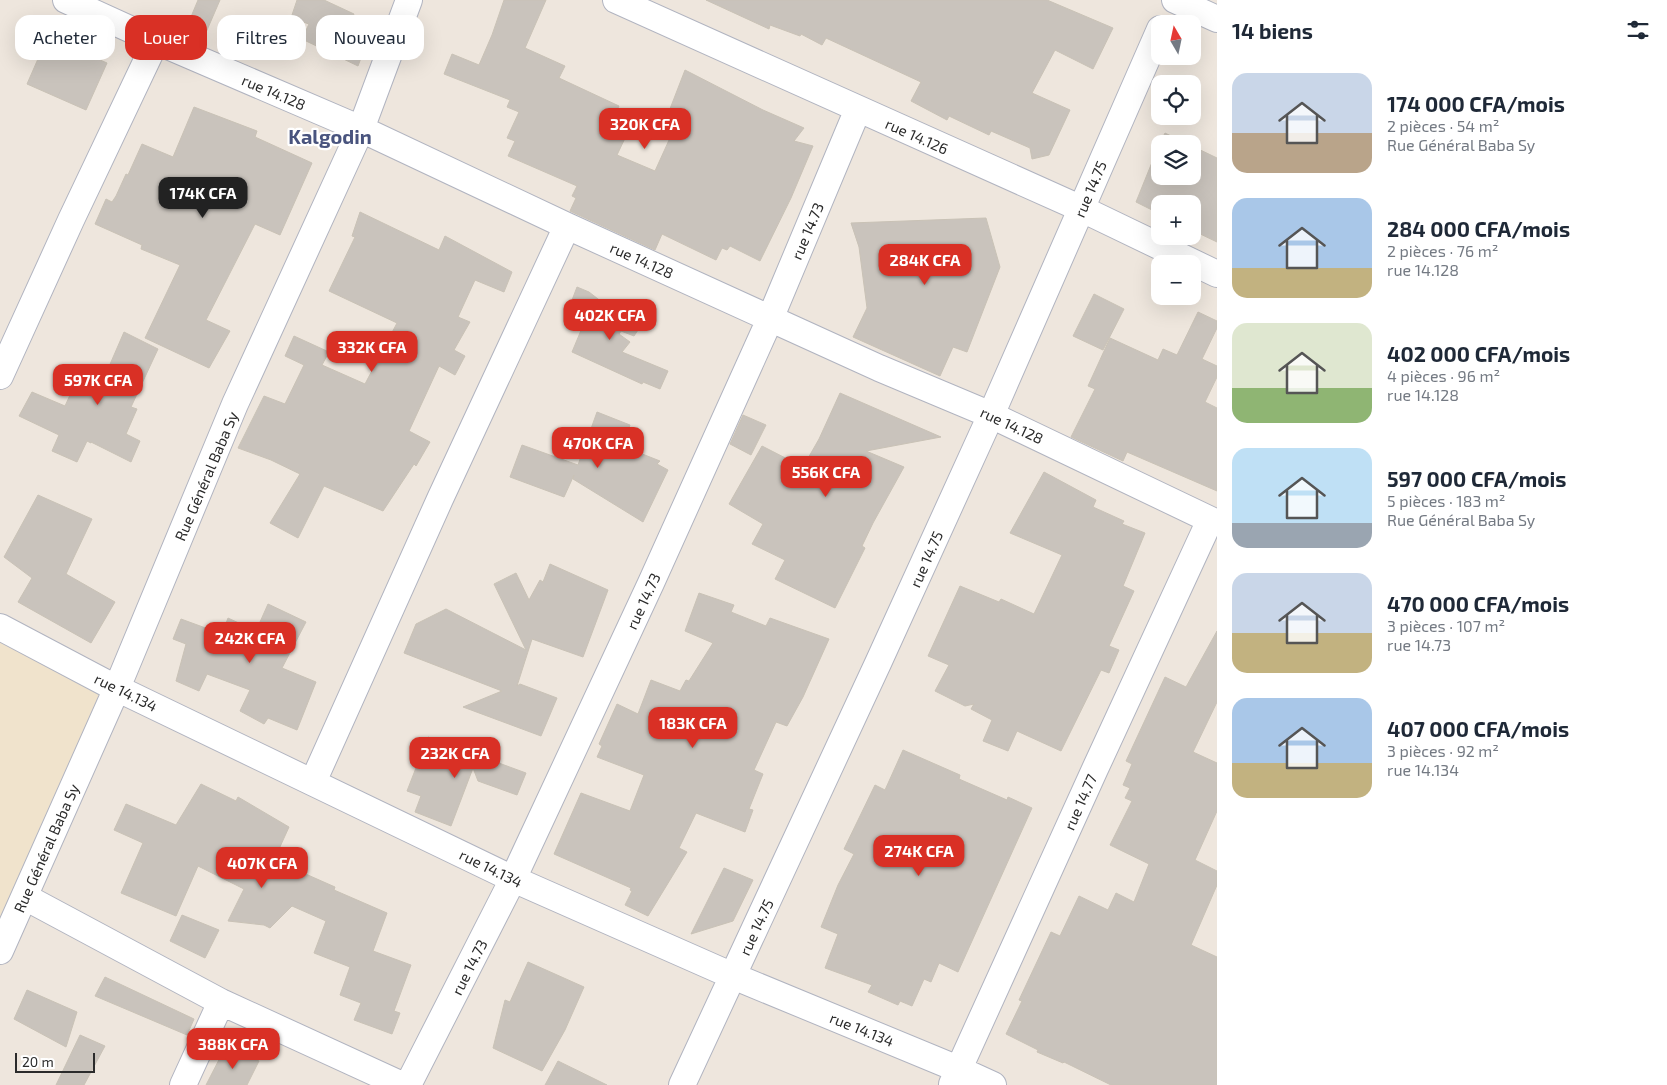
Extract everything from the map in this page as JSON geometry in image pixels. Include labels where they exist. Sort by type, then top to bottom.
[{"type":"street","name":"rue 14.128","points":[[66,0],[125,27]]},
{"type":"street","name":"Rue Général Baba Sy","points":[[0,951],[118,688],[236,404],[361,129],[409,0]]},
{"type":"street","name":"rue 14.126","points":[[616,0],[1082,209],[1217,274]]},
{"type":"street","points":[[1166,15],[1174,0],[1217,20]]},
{"type":"street","name":"rue 14.75","points":[[682,1085],[991,415],[1151,50]]},
{"type":"street","points":[[0,374],[147,60]]},
{"type":"street","name":"rue 14.128","points":[[200,60],[361,129],[567,226],[879,368],[991,415],[1214,521]]},
{"type":"street","name":"rue 14.73","points":[[408,1085],[513,879],[652,583],[770,319],[858,109]]},
{"type":"street","points":[[313,782],[436,508],[567,226]]},
{"type":"street","name":"rue 14.77","points":[[955,1077],[1214,521]]},
{"type":"street","name":"rue 14.134","points":[[0,627],[118,688],[513,879],[955,1077],[993,1085]]},
{"type":"street","points":[[25,897],[221,1002],[402,1085]]},
{"type":"street","points":[[183,1085],[221,1002]]},
{"type":"shaded area","points":[[0,630],[112,687],[0,930]]},
{"type":"building","points":[[198,0],[220,0],[207,30],[207,15],[192,15]]},
{"type":"building","points":[[297,0],[324,0],[354,14],[316,15],[316,46],[306,41],[306,30],[309,24],[306,23],[306,15],[292,15]]},
{"type":"building","points":[[504,0],[546,0],[525,48],[565,66],[559,78],[619,106],[608,128],[626,136],[617,155],[655,171],[679,118],[668,114],[685,70],[763,110],[804,128],[794,141],[813,146],[791,198],[760,261],[730,246],[727,250],[722,248],[716,260],[662,234],[655,250],[570,211],[576,198],[572,196],[577,186],[508,156],[515,141],[507,138],[519,112],[507,107],[510,100],[444,74],[452,54],[479,65]]},
{"type":"building","points":[[706,0],[1047,0],[1113,28],[1093,69],[1055,50],[1032,93],[1070,110],[1049,155],[1032,159],[1030,148],[991,131],[989,135],[949,116],[947,120],[911,101],[921,82],[826,38],[822,45],[801,34],[800,36],[770,25],[769,29]]},
{"type":"building","points":[[38,60],[100,60],[107,63],[86,110],[27,84]]},
{"type":"building","points":[[346,60],[360,60],[358,66]]},
{"type":"building","points":[[194,107],[257,131],[255,137],[312,163],[280,235],[255,224],[206,320],[230,331],[209,368],[145,338],[180,265],[141,249],[142,245],[95,224],[106,199],[112,202],[116,196],[142,144],[173,157]]},
{"type":"building","points":[[1201,150],[1217,158],[1217,242],[1201,234],[1201,195],[1151,195],[1151,210],[1136,202],[1151,165],[1151,185],[1201,185]]},
{"type":"building","points":[[360,212],[439,250],[445,236],[512,272],[504,292],[475,280],[458,317],[470,322],[454,350],[465,356],[455,375],[439,366],[409,431],[430,442],[416,466],[414,464],[383,511],[324,486],[298,538],[270,523],[300,474],[271,460],[238,448],[264,396],[285,404],[304,365],[285,356],[294,336],[329,352],[322,365],[365,384],[397,323],[329,291],[355,237],[352,236]]},
{"type":"building","points":[[986,218],[1000,267],[967,352],[953,347],[940,376],[853,337],[867,308],[859,247],[851,223]]},
{"type":"building","points":[[577,287],[589,292],[638,330],[634,336],[621,331],[619,334],[630,342],[622,352],[668,371],[660,389],[643,382],[642,384],[572,352],[587,316],[569,308]]},
{"type":"building","points":[[1094,294],[1124,309],[1103,350],[1073,336]]},
{"type":"building","points":[[1198,312],[1217,321],[1217,328],[1202,359],[1217,366],[1217,377],[1205,402],[1217,408],[1217,491],[1127,452],[1123,461],[1071,437],[1095,389],[1088,386],[1110,338],[1158,360],[1163,349],[1177,355]]},
{"type":"building","points":[[124,332],[158,349],[131,407],[137,409],[126,434],[140,441],[131,462],[87,441],[77,462],[52,451],[59,435],[19,416],[32,392],[65,406],[76,382],[98,392]]},
{"type":"building","points":[[840,393],[941,437],[866,451],[904,467],[873,523],[862,546],[865,548],[835,608],[775,579],[785,560],[752,544],[763,524],[729,504],[762,446],[803,467],[819,439]]},
{"type":"building","points":[[597,412],[630,425],[622,446],[660,461],[657,464],[668,470],[643,522],[573,479],[574,475],[564,497],[510,477],[522,445],[578,465]]},
{"type":"building","points":[[743,415],[766,425],[751,455],[730,444]]},
{"type":"building","points":[[1044,472],[1096,500],[1093,507],[1124,521],[1122,524],[1145,533],[1123,586],[1134,591],[1109,646],[1119,650],[1109,673],[1101,670],[1061,751],[1017,731],[1008,751],[983,741],[992,720],[971,709],[974,704],[965,706],[935,691],[949,665],[928,656],[960,586],[999,602],[1001,599],[1034,614],[1062,555],[1010,533]]},
{"type":"building","points":[[38,495],[92,519],[66,574],[115,602],[91,643],[18,602],[32,578],[4,557]]},
{"type":"building","points":[[550,564],[608,590],[583,657],[532,639],[517,686],[520,684],[557,698],[541,736],[463,707],[502,691],[404,653],[416,624],[446,609],[526,650],[494,584],[516,573],[529,600],[540,580],[543,582]]},
{"type":"building","points":[[699,593],[734,605],[731,612],[766,626],[770,618],[829,639],[803,697],[787,726],[776,722],[754,770],[763,774],[749,809],[753,810],[745,832],[696,813],[679,848],[687,852],[648,916],[625,905],[632,891],[630,890],[631,888],[554,854],[581,793],[630,811],[644,775],[597,757],[602,746],[599,744],[617,704],[638,714],[651,680],[680,691],[686,680],[689,681],[713,643],[685,631]]},
{"type":"building","points":[[268,604],[306,622],[282,668],[316,682],[297,730],[268,718],[264,724],[240,711],[250,690],[207,674],[199,691],[176,681],[186,644],[173,639],[181,619],[222,634],[228,618],[256,631]]},
{"type":"building","points":[[1217,631],[1217,702],[1193,752],[1217,763],[1217,811],[1195,860],[1217,871],[1217,885],[1191,945],[1217,957],[1217,1085],[1111,1085],[1064,1062],[1037,1052],[1038,1050],[1006,1034],[1022,1001],[1019,1000],[1051,932],[1060,936],[1079,896],[1108,910],[1116,893],[1134,902],[1149,864],[1110,845],[1132,801],[1125,798],[1130,788],[1123,785],[1132,764],[1126,761],[1165,677],[1186,687]]},
{"type":"building","points":[[428,737],[526,773],[517,795],[478,781],[473,768],[451,826],[415,812],[421,796],[407,791]]},
{"type":"building","points":[[903,750],[960,775],[959,779],[1007,800],[1008,797],[1032,808],[958,972],[939,963],[931,982],[924,979],[912,1006],[900,1001],[898,1005],[868,992],[872,985],[825,968],[838,934],[821,927],[838,885],[854,854],[844,849],[875,785],[885,790]]},
{"type":"building","points":[[201,784],[236,801],[238,797],[289,827],[274,860],[335,887],[334,890],[387,913],[373,951],[411,965],[394,1011],[400,1013],[392,1034],[354,1020],[361,1003],[340,995],[350,967],[314,953],[326,921],[292,906],[270,928],[264,925],[228,921],[244,889],[198,866],[176,916],[121,893],[143,843],[114,830],[126,804],[176,825]]},
{"type":"building","points":[[724,868],[753,880],[733,921],[691,934]]},
{"type":"building","points":[[182,915],[219,930],[205,958],[170,941]]},
{"type":"building","points":[[528,962],[584,987],[565,1030],[542,1071],[493,1048],[505,1000],[510,1002]]},
{"type":"building","points":[[105,977],[194,1019],[187,1035],[95,996]]},
{"type":"building","points":[[27,990],[77,1012],[66,1047],[14,1019]]},
{"type":"building","points":[[80,1035],[105,1046],[84,1085],[56,1085]]},
{"type":"building","points":[[225,1048],[259,1061],[247,1085],[206,1085]]},
{"type":"building","points":[[558,1061],[607,1085],[545,1085]]},
{"type":"district","name":"Kalgodin","points":[[330,136]]}]
